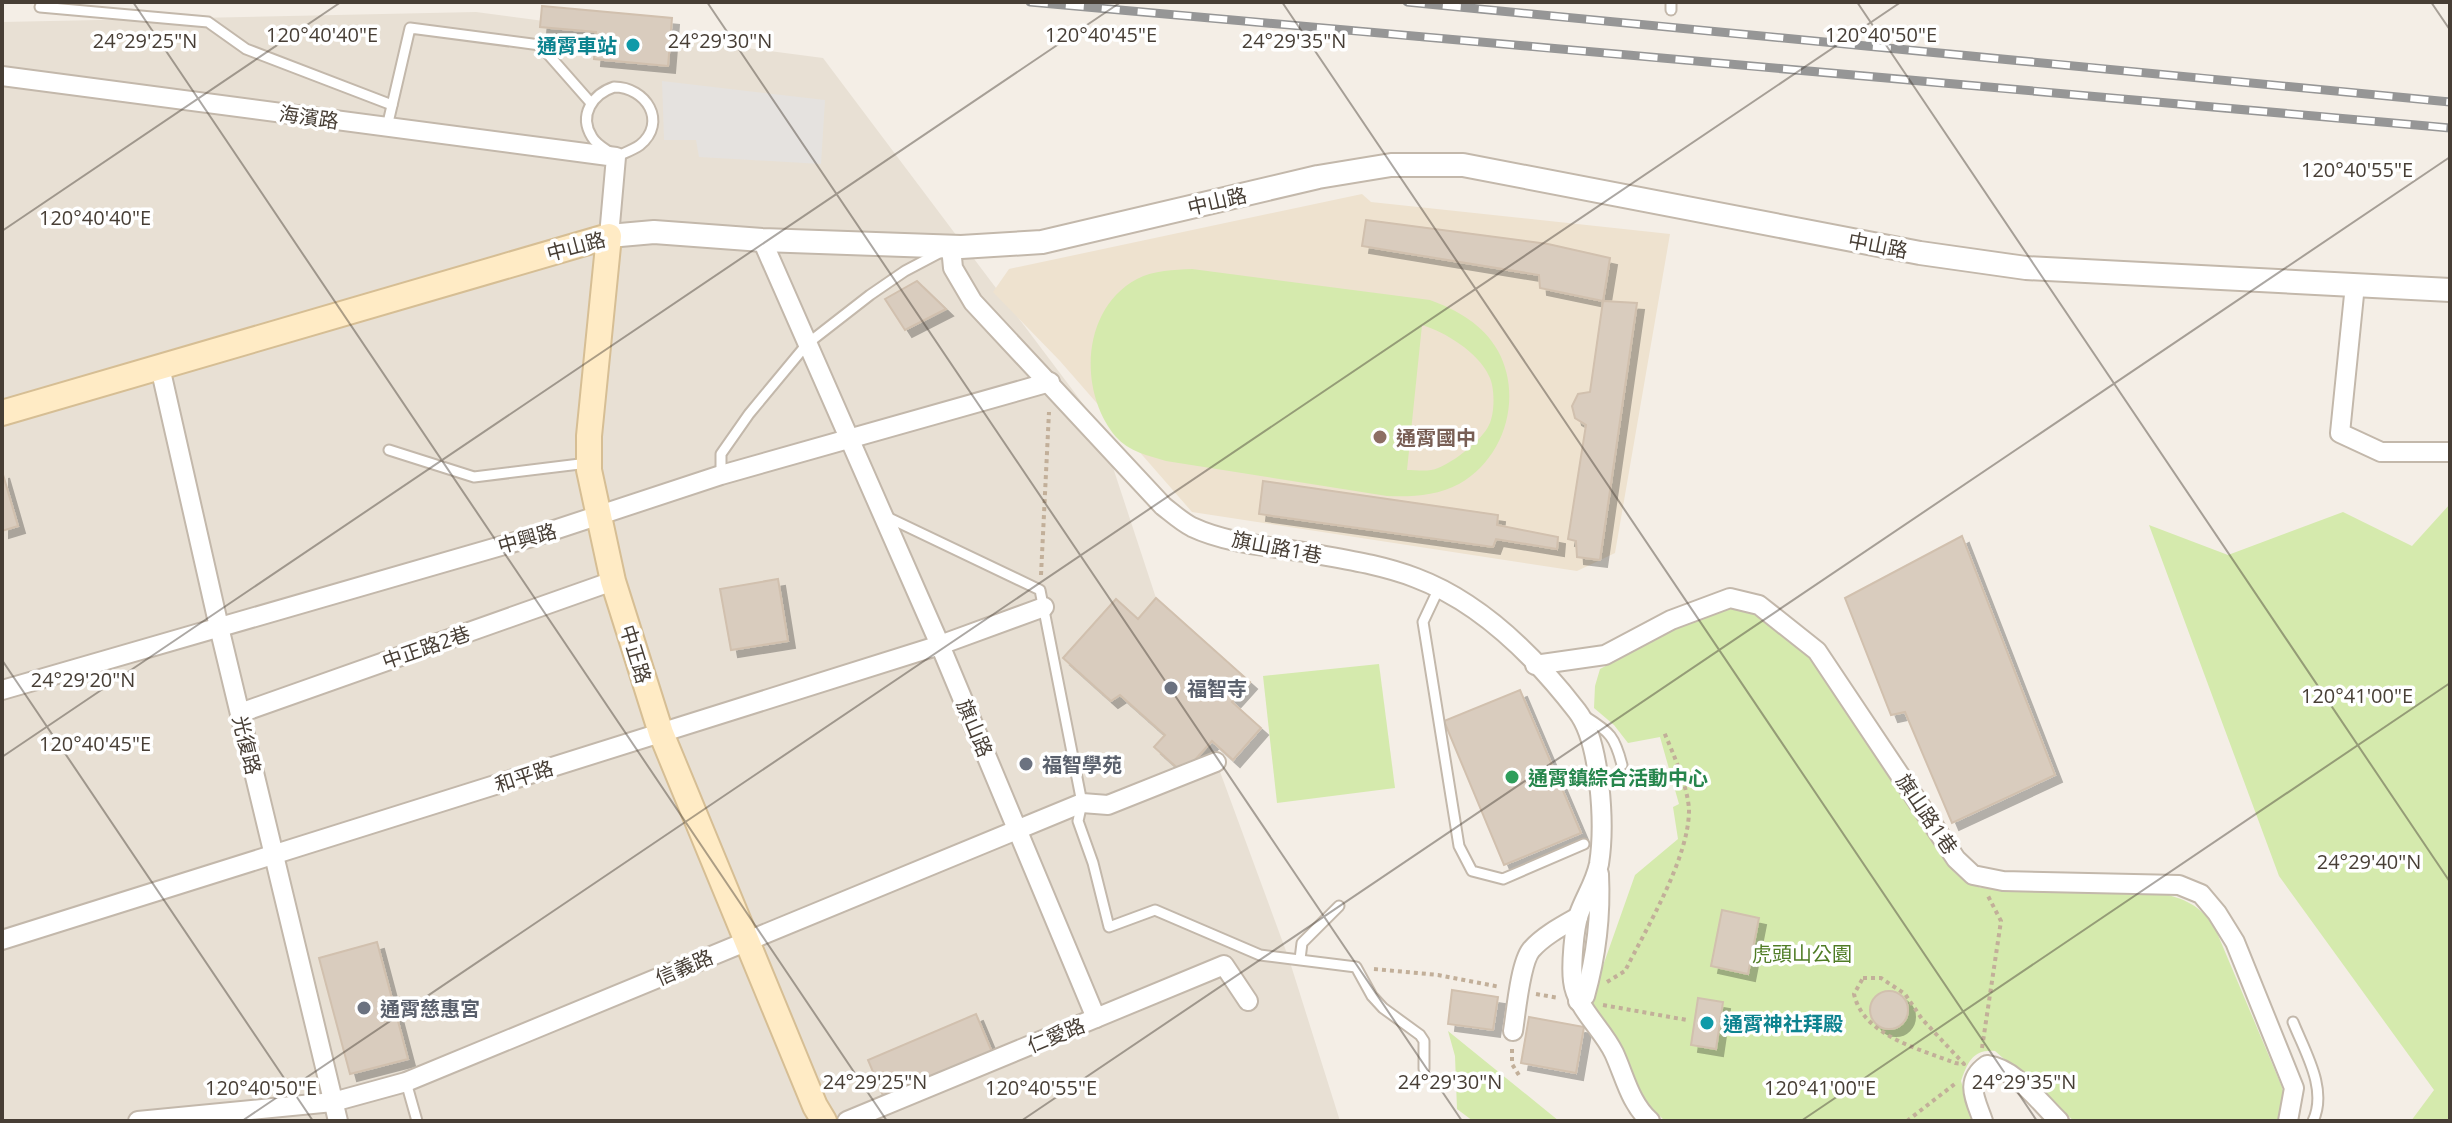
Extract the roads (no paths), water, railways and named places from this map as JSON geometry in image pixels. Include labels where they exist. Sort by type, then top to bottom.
[{"type":"main road","name":"中山路","points":[[2,413],[609,236]]},
{"type":"main road","name":"中正路","points":[[609,236],[589,463],[613,581],[661,733],[745,941],[824,1121]]},
{"type":"street","name":"海濱路","points":[[2,76],[616,157]]},
{"type":"street","name":"中正路","points":[[609,236],[616,157]]},
{"type":"street","name":"中山路","points":[[609,236],[654,232],[762,240],[951,247],[1042,242],[1318,177],[1391,165],[1463,165],[1920,253],[2026,268],[2450,290]]},
{"type":"street","name":"旗山路","points":[[762,240],[940,645],[1096,1018]]},
{"type":"street","name":"旗山路1巷","points":[[951,247],[953,268],[973,302],[1163,506],[1190,526],[1224,538],[1396,571],[1439,588],[1481,614],[1535,665],[1579,714],[1589,736],[1601,796],[1599,863],[1578,917],[1573,980],[1582,999]]},
{"type":"street","points":[[2355,285],[2340,433],[2381,452],[2450,452]]},
{"type":"street","name":"光復路","points":[[160,367],[336,1112]]},
{"type":"street","name":"中興路","points":[[2,690],[598,517],[721,475],[1050,382]]},
{"type":"street","name":"中正路2巷","points":[[240,713],[613,581]]},
{"type":"street","name":"和平路","points":[[2,940],[940,645],[1042,598]]},
{"type":"street","name":"旗山路1巷","points":[[1535,665],[1605,655],[1671,620],[1730,598],[1759,605],[1817,651],[1956,859],[1973,875],[2028,883],[2179,885],[2201,894],[2235,942],[2285,1063],[2294,1088],[2288,1121]]},
{"type":"street","name":"信義路","points":[[138,1121],[336,1112],[1082,803],[1108,805],[1216,762]]},
{"type":"street","points":[[1599,863],[1601,904],[1582,999],[1604,1032],[1637,1110],[1650,1121]]},
{"type":"street","points":[[1513,1031],[1529,952],[1553,931],[1578,917]]},
{"type":"street","name":"仁愛路","points":[[847,1121],[1224,965],[1248,1001]]},
{"type":"street","points":[[1983,1121],[1972,1083],[1977,1072],[1987,1065],[1999,1066],[2012,1076],[2059,1121]]},
{"type":"lane","points":[[40,7],[208,22],[246,49],[392,105]]},
{"type":"lane","points":[[387,127],[410,28],[540,45],[591,103]]},
{"type":"lane","points":[[625,87],[644,97],[650,107],[651,128],[647,138],[639,146],[616,157],[592,137],[587,116],[591,103],[604,90],[625,87]]},
{"type":"lane","points":[[721,475],[721,454],[749,414],[807,344],[905,271],[951,247]]},
{"type":"lane","points":[[389,450],[474,477],[589,463]]},
{"type":"lane","points":[[884,515],[1042,598],[1082,803],[1078,821],[1093,863],[1109,927],[1155,910],[1260,955],[1356,967],[1372,996],[1383,1008],[1420,1035],[1424,1041],[1424,1069]]},
{"type":"lane","points":[[1439,588],[1423,622],[1459,846],[1472,871],[1503,879],[1584,844]]},
{"type":"lane","points":[[1579,714],[1609,731],[1622,765]]},
{"type":"lane","points":[[1300,959],[1302,943],[1339,906]]},
{"type":"lane","points":[[2293,1022],[2313,1070],[2318,1091],[2313,1121]]},
{"type":"lane","points":[[406,1082],[417,1121]]},
{"type":"railway","points":[[1030,2],[2450,128]]},
{"type":"railway","points":[[1407,2],[2450,102]]},
{"type":"place","name":"通霄車站","points":[[633,45]]},
{"type":"place","name":"通霄國中","points":[[1380,437]]},
{"type":"place","name":"福智寺","points":[[1171,688]]},
{"type":"place","name":"福智學苑","points":[[1026,764]]},
{"type":"place","name":"通霄鎮綜合活動中心","points":[[1512,777]]},
{"type":"place","name":"通霄慈惠宮","points":[[364,1008]]},
{"type":"place","name":"通霄神社拜殿","points":[[1707,1023]]},
{"type":"park label","name":"虎頭山公園","points":[[1802,953]]}]
